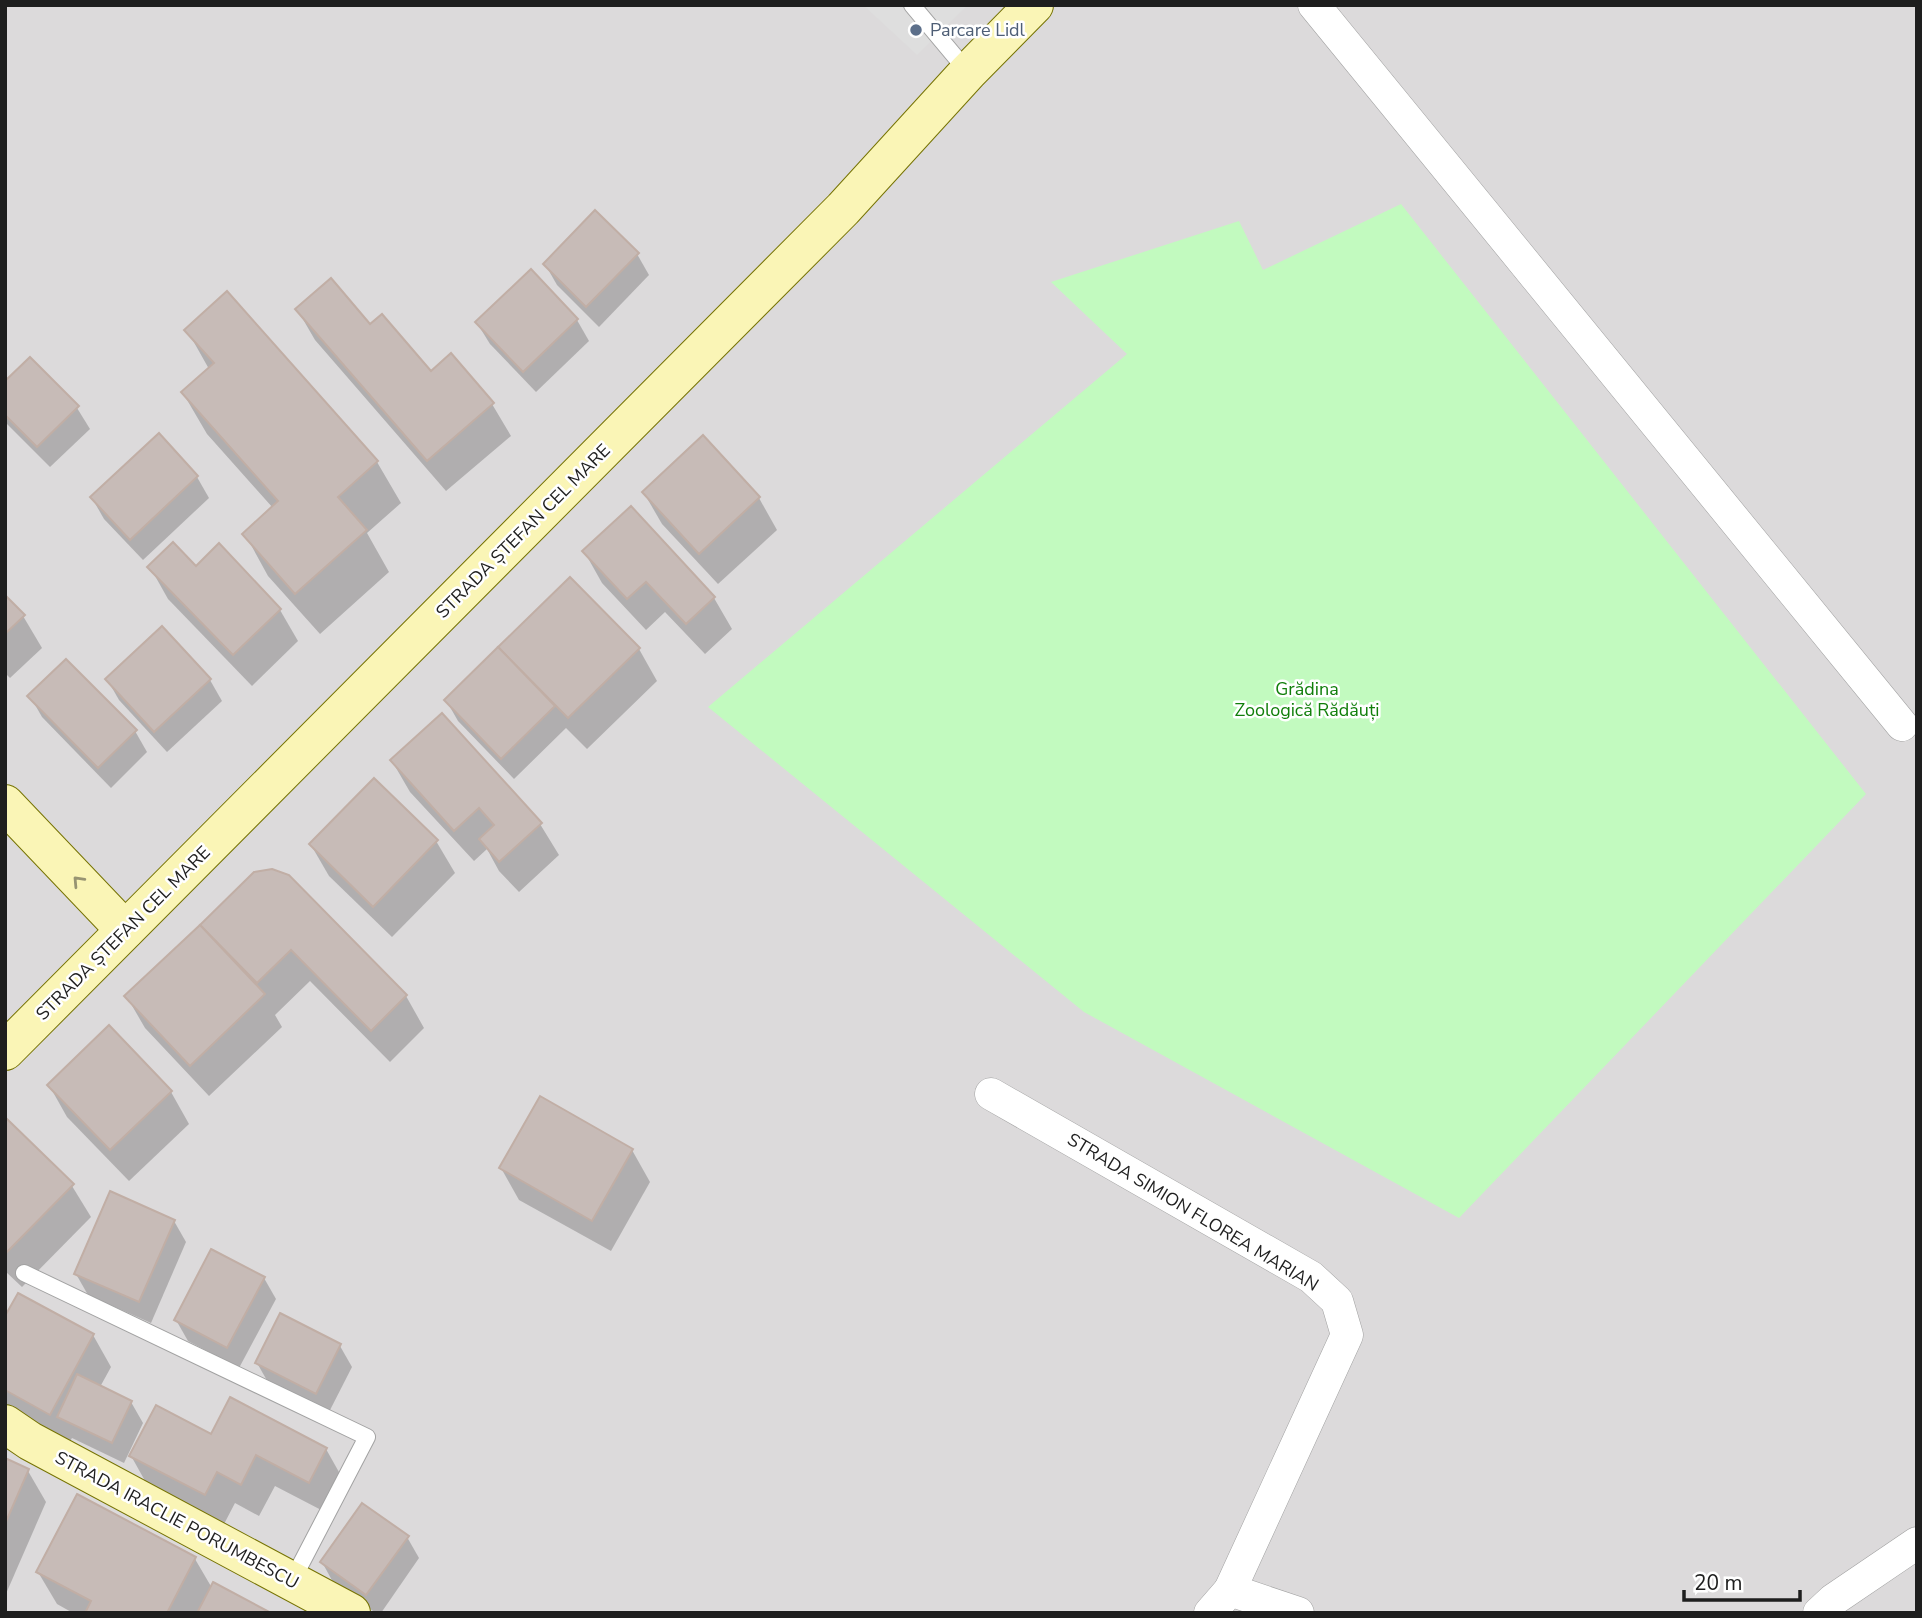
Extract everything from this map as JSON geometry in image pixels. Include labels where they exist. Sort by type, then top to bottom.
[{"type":"main road","name":"STRADA ȘTEFAN CEL MARE","points":[[5,1051],[843,209],[968,72],[1034,5]]},
{"type":"main road","points":[[5,804],[125,930]]},
{"type":"main road","name":"STRADA IRACLIE PORUMBESCU","points":[[5,1424],[30,1441],[351,1613]]},
{"type":"street","points":[[1314,5],[1902,725]]},
{"type":"street","name":"STRADA SIMION FLOREA MARIAN","points":[[991,1094],[1311,1277],[1337,1301],[1346,1335],[1220,1602]]},
{"type":"street","points":[[1819,1613],[1833,1600],[1917,1543]]},
{"type":"street","points":[[1220,1602],[1298,1613]]},
{"type":"lane","points":[[912,5],[968,72]]},
{"type":"lane","points":[[24,1273],[367,1437],[292,1581]]},
{"type":"shaded area","points":[[5,5],[1917,5],[1917,1613],[5,1613]]},
{"type":"shaded area","name":"Parcare Lidl","points":[[863,5],[968,5],[917,55]]},
{"type":"green space","name":"Grădina Zoologică Rădăuți","points":[[1401,204],[1866,794],[1459,1218],[1084,1012],[708,707],[1127,354],[1051,282],[1239,221],[1263,270]]},
{"type":"building","points":[[595,210],[639,253],[586,307],[543,264]]},
{"type":"building","points":[[531,269],[578,319],[523,372],[475,322]]},
{"type":"building","points":[[331,278],[370,324],[382,314],[431,371],[451,353],[494,403],[427,461],[295,309]]},
{"type":"building","points":[[227,291],[378,461],[338,497],[367,530],[295,594],[242,534],[278,501],[181,392],[214,363],[184,330]]},
{"type":"building","points":[[30,357],[79,406],[37,447],[5,415],[5,381]]},
{"type":"building","points":[[159,433],[198,476],[130,540],[90,497]]},
{"type":"building","points":[[703,435],[760,497],[699,554],[642,492]]},
{"type":"building","points":[[631,506],[715,597],[686,624],[646,582],[627,599],[582,551]]},
{"type":"building","points":[[173,542],[196,566],[219,543],[281,609],[233,655],[147,567]]},
{"type":"building","points":[[570,577],[640,648],[568,718],[498,647]]},
{"type":"building","points":[[5,595],[25,615],[5,634]]},
{"type":"building","points":[[162,626],[211,679],[154,732],[105,679]]},
{"type":"building","points":[[498,647],[555,706],[501,759],[444,700]]},
{"type":"building","points":[[66,659],[137,730],[98,768],[27,696]]},
{"type":"building","points":[[442,713],[542,823],[499,862],[479,839],[494,825],[479,808],[454,831],[390,760]]},
{"type":"building","points":[[374,778],[438,840],[373,907],[309,844]]},
{"type":"building","points":[[272,869],[289,875],[407,995],[371,1031],[291,950],[257,983],[200,925],[254,872]]},
{"type":"building","points":[[200,925],[265,994],[190,1066],[124,996]]},
{"type":"building","points":[[109,1025],[172,1091],[110,1150],[47,1085]]},
{"type":"building","points":[[540,1096],[633,1149],[592,1221],[499,1168]]},
{"type":"building","points":[[5,1119],[74,1184],[5,1254]]},
{"type":"building","points":[[110,1191],[175,1220],[139,1302],[74,1274]]},
{"type":"building","points":[[211,1249],[265,1277],[227,1348],[174,1320]]},
{"type":"building","points":[[18,1293],[94,1334],[50,1415],[5,1390],[5,1316]]},
{"type":"building","points":[[280,1313],[341,1344],[316,1394],[255,1363]]},
{"type":"building","points":[[77,1374],[132,1401],[112,1443],[57,1417]]},
{"type":"building","points":[[230,1397],[327,1448],[309,1483],[256,1455],[241,1485],[217,1472],[205,1495],[129,1456],[156,1405],[211,1434]]},
{"type":"building","points":[[5,1458],[29,1469],[5,1524]]},
{"type":"building","points":[[77,1494],[196,1557],[167,1613],[85,1613],[91,1601],[36,1572]]},
{"type":"building","points":[[362,1503],[409,1536],[366,1595],[320,1562]]},
{"type":"building","points":[[213,1582],[271,1613],[197,1613]]},
{"type":"place","name":"Parcare Lidl","points":[[916,30]]}]
